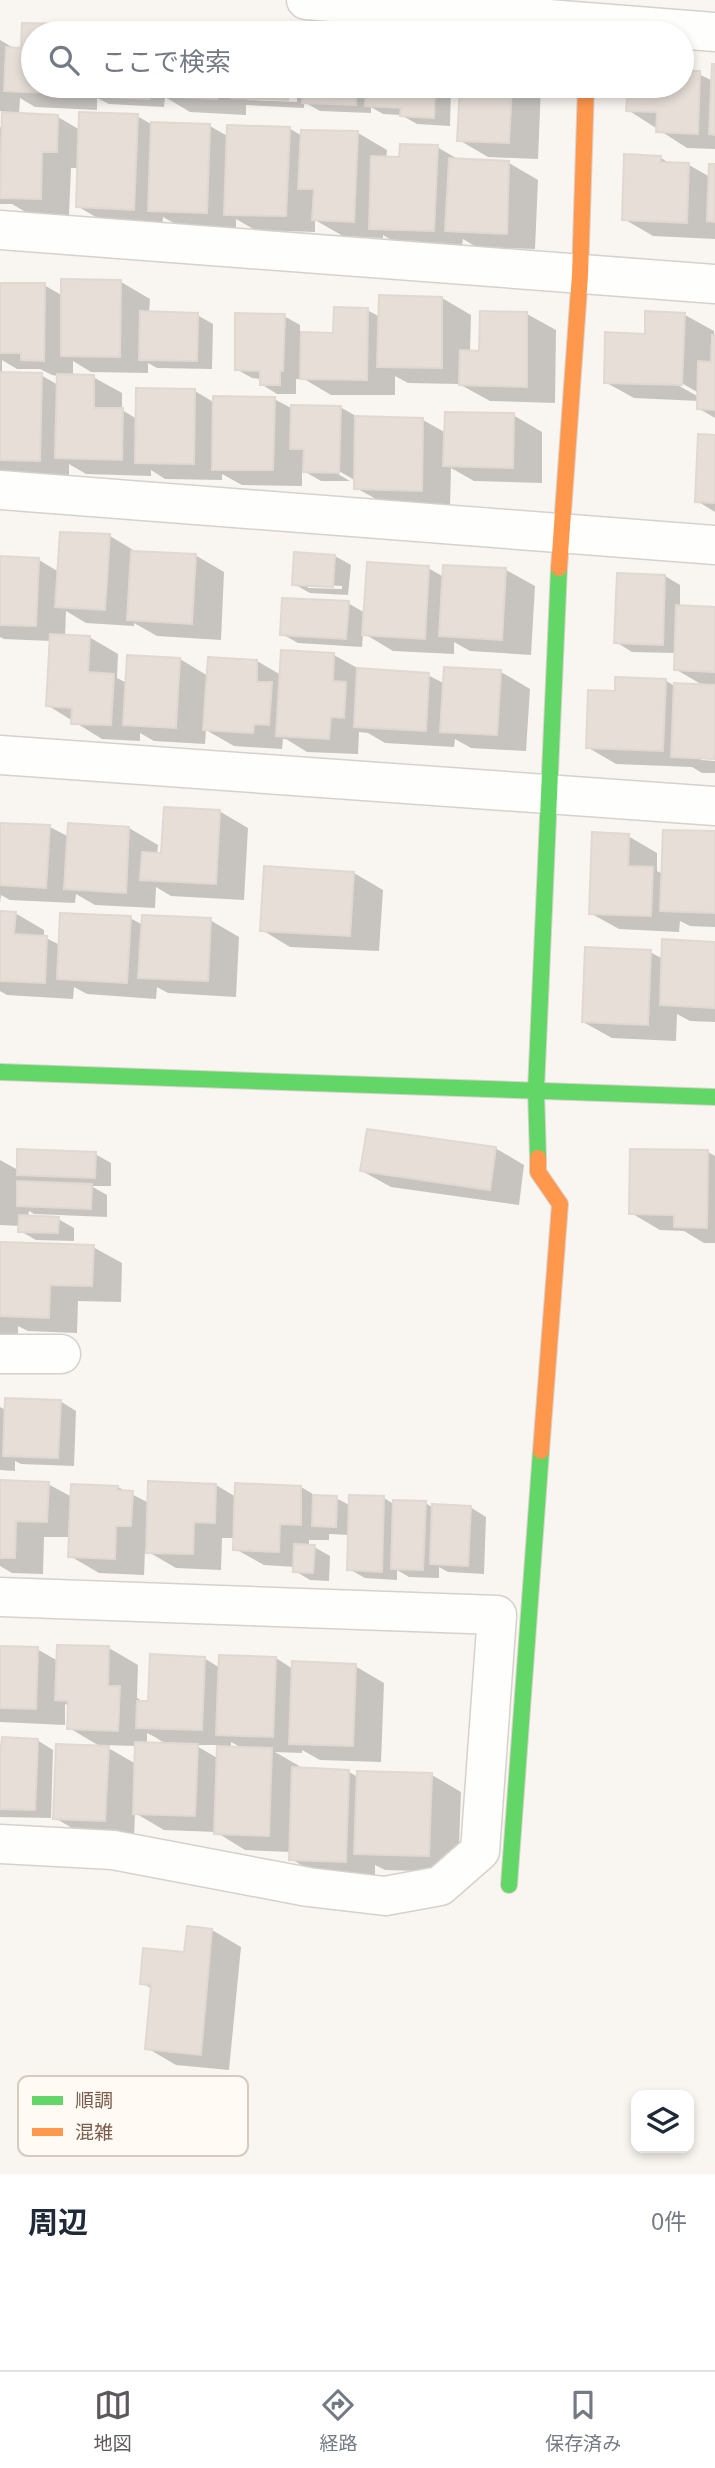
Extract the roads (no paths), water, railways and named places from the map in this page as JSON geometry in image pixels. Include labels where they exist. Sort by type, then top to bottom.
[{"type":"street","points":[[306,0],[608,21]]},
{"type":"street","points":[[694,30],[715,32]]},
{"type":"street","points":[[509,1885],[559,1204],[538,1172],[536,1090],[561,533],[580,275],[586,98]]},
{"type":"street","points":[[0,230],[715,284]]},
{"type":"street","points":[[0,491],[715,545]]},
{"type":"street","points":[[0,755],[715,806]]},
{"type":"street","points":[[0,1072],[715,1097]]},
{"type":"street","points":[[0,1354],[61,1354]]},
{"type":"street","points":[[0,1597],[497,1615],[480,1852],[440,1886],[385,1896],[309,1887],[113,1850],[0,1843]]}]
